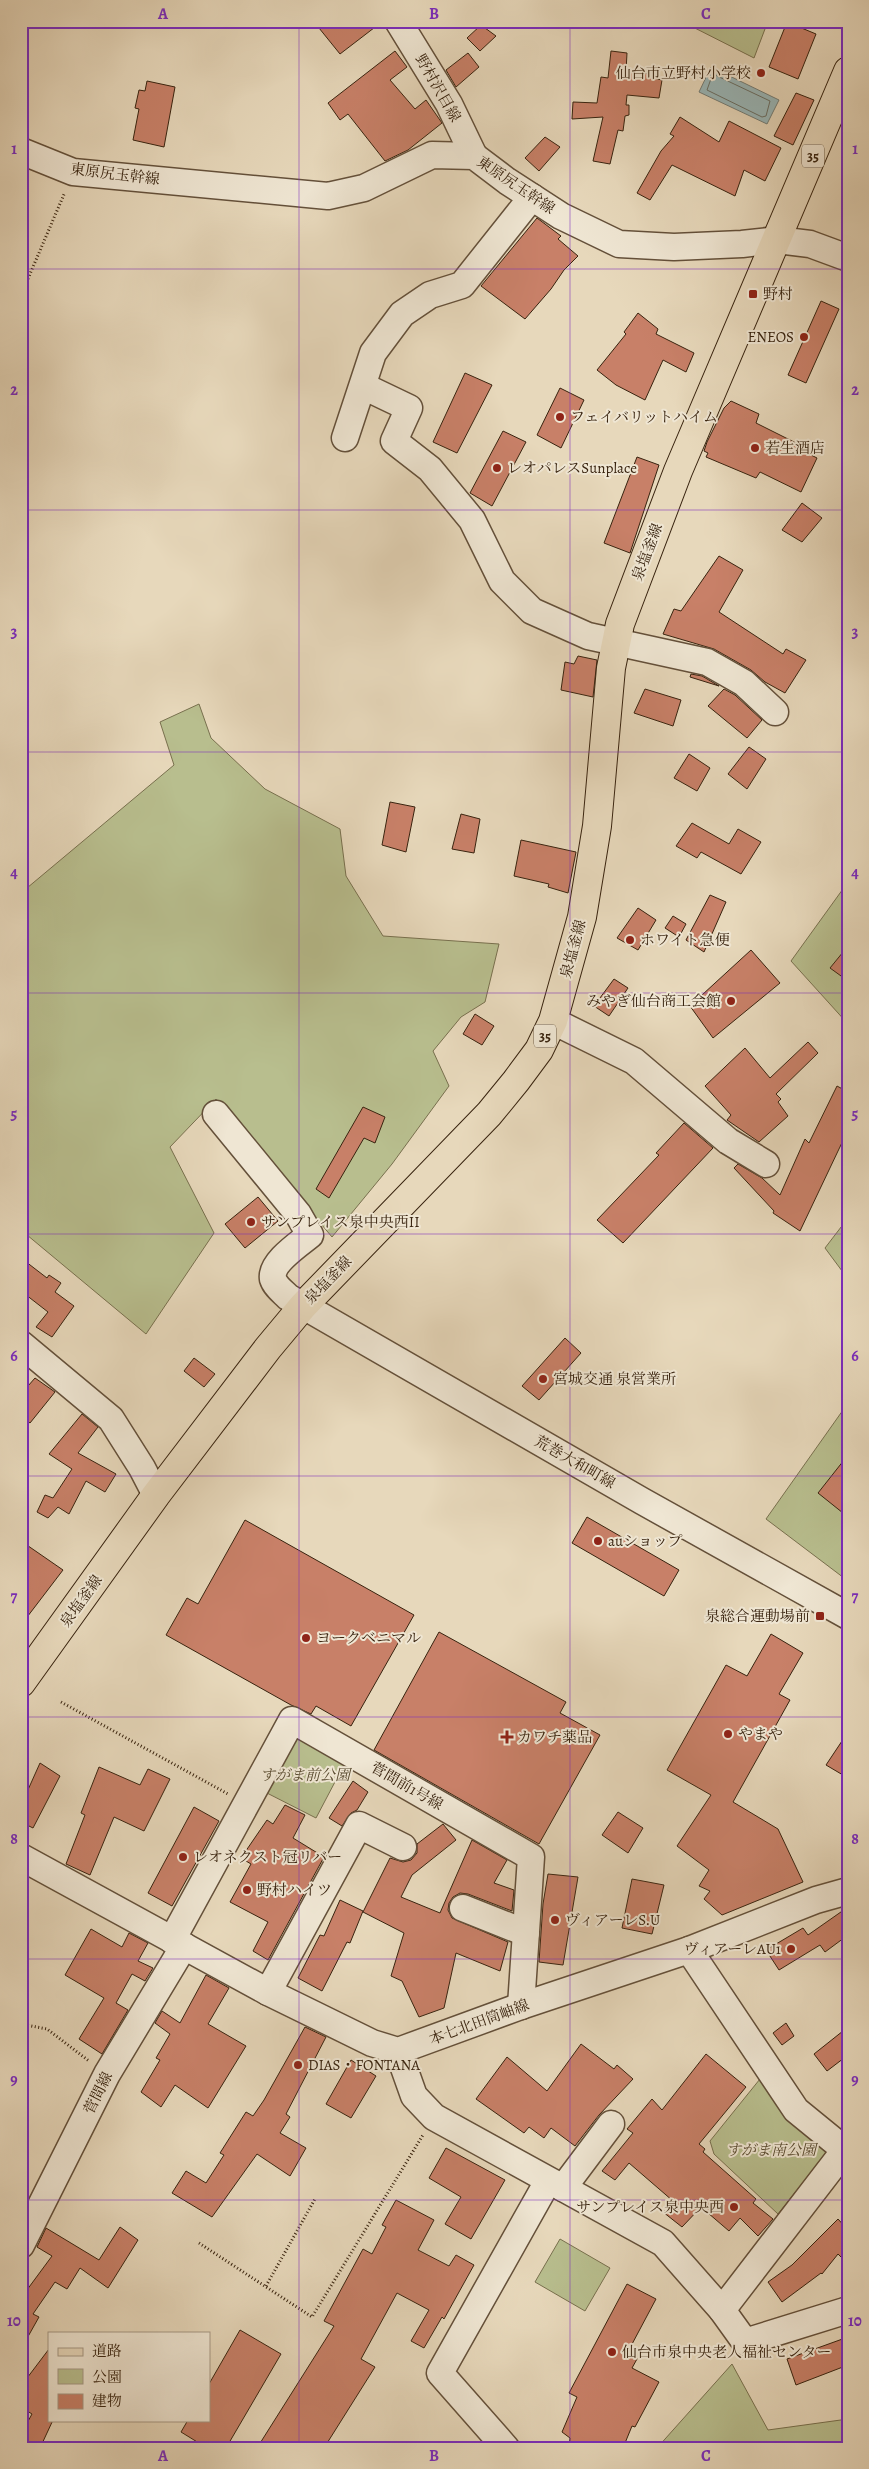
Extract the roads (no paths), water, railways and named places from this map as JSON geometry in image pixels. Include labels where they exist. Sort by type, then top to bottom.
[{"type":"main road","name":"泉塩釜線","points":[[21,1683],[156,1496],[268,1348],[303,1306],[494,1108],[538,1050],[553,1021],[582,917],[596,826],[611,668],[620,624],[678,471],[757,280],[777,240],[848,71]]},
{"type":"street","name":"野村沢目線","points":[[398,21],[449,104],[474,156]]},
{"type":"street","name":"東原尻玉幹線","points":[[21,151],[73,172],[328,196],[364,188],[432,155],[474,156],[561,216],[619,244],[674,247],[742,244],[777,240],[810,244],[848,258]]},
{"type":"street","points":[[345,438],[373,353],[402,314],[430,295],[462,286],[532,197]]},
{"type":"street","points":[[363,386],[409,408],[394,441],[430,469],[472,520],[502,581],[532,611],[588,636],[707,662],[744,683],[775,712]]},
{"type":"street","points":[[553,1021],[634,1061],[728,1141],[766,1164]]},
{"type":"street","name":"荒巻大和町線","points":[[216,1114],[298,1214],[310,1235],[275,1267],[273,1278],[277,1286],[288,1297],[642,1501],[848,1616]]},
{"type":"street","points":[[21,1344],[111,1419],[142,1468],[156,1496]]},
{"type":"street","name":"菅間前1号線","points":[[178,1943],[246,1804],[292,1720],[531,1857],[522,2006]]},
{"type":"street","points":[[268,1992],[359,1825],[403,1847]]},
{"type":"street","points":[[21,1857],[268,1992],[372,2043],[398,2051],[414,2096],[434,2117],[664,2243],[722,2310],[745,2342],[848,2310]]},
{"type":"street","name":"本七北田筒岫線","points":[[398,2051],[522,2006],[689,1950],[816,1900],[848,1891]]},
{"type":"street","points":[[463,1908],[526,1933]]},
{"type":"street","name":"菅間線","points":[[21,2245],[107,2074],[178,1943]]},
{"type":"street","points":[[689,1950],[796,2110],[845,2150],[722,2310]]},
{"type":"street","points":[[506,2448],[440,2373],[556,2184],[611,2124]]},
{"type":"water","points":[[711,67],[779,100],[767,124],[699,92]]},
{"type":"place","name":"仙台市立野村小学校","points":[[761,73]]},
{"type":"place","name":"野村","points":[[753,294]]},
{"type":"place","name":"ENEOS","points":[[804,337]]},
{"type":"place","name":"フェイバリットハイム","points":[[560,417]]},
{"type":"place","name":"若生酒店","points":[[755,448]]},
{"type":"place","name":"レオパレスSunplace","points":[[497,468]]},
{"type":"place","name":"ホワイト急便","points":[[630,940]]},
{"type":"place","name":"みやぎ仙台商工会館","points":[[731,1001]]},
{"type":"place","name":"サンプレイス泉中央西II","points":[[251,1222]]},
{"type":"place","name":"宮城交通 泉営業所","points":[[543,1379]]},
{"type":"place","name":"auショップ","points":[[598,1541]]},
{"type":"place","name":"泉総合運動場前","points":[[820,1616]]},
{"type":"place","name":"ヨークベニマル","points":[[306,1638]]},
{"type":"place","name":"やまや","points":[[728,1734]]},
{"type":"place","name":"カワチ薬品","points":[[507,1737]]},
{"type":"place","name":"レオネクスト冠リバー","points":[[183,1857]]},
{"type":"place","name":"野村ハイツ","points":[[247,1890]]},
{"type":"place","name":"ヴィアーレS.U","points":[[555,1920]]},
{"type":"place","name":"ヴィアーレAU1","points":[[791,1949]]},
{"type":"place","name":"DIAS・FONTANA","points":[[298,2065]]},
{"type":"place","name":"サンプレイス泉中央西","points":[[734,2207]]},
{"type":"place","name":"仙台市泉中央老人福祉センター","points":[[612,2352]]},
{"type":"park label","name":"すがま前公園","points":[[305,1775]]},
{"type":"park label","name":"すがま南公園","points":[[771,2150]]}]
